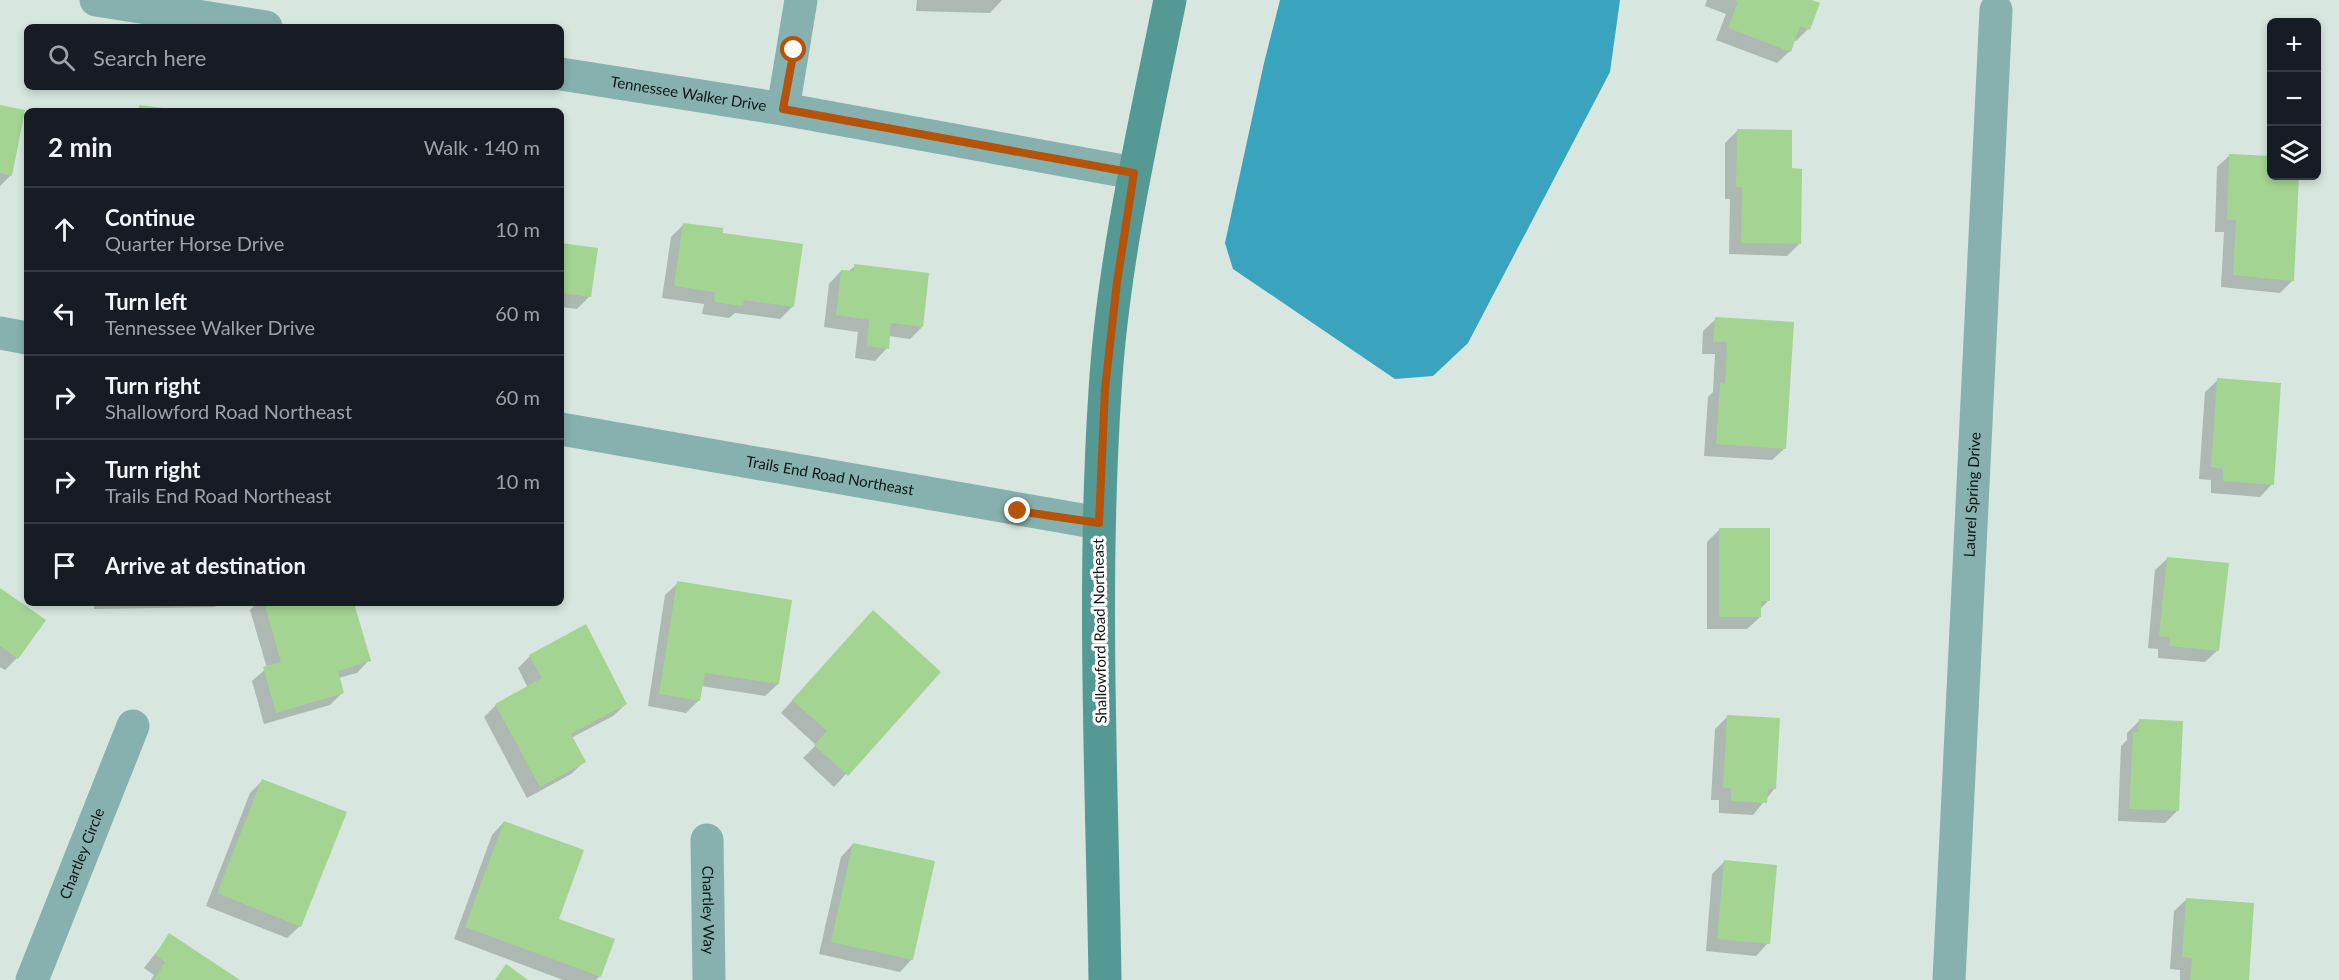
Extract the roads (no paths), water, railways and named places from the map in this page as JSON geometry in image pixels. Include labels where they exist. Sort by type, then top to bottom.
[{"type":"main road","name":"Shallowford Road Northeast","points":[[1105,980],[1099,523],[1105,389],[1117,282],[1134,173],[1170,0]]},
{"type":"street","points":[[96,0],[247,24]]},
{"type":"street","points":[[783,109],[801,0]]},
{"type":"street","name":"Laurel Spring Drive","points":[[1949,980],[1996,10]]},
{"type":"street","name":"Tennessee Walker Drive","points":[[564,74],[783,109],[1134,173]]},
{"type":"street","points":[[0,333],[24,337]]},
{"type":"street","name":"Trails End Road Northeast","points":[[564,430],[1099,523]]},
{"type":"street","name":"Chartley Circle","points":[[32,980],[134,726]]},
{"type":"street","name":"Chartley Way","points":[[707,840],[709,980]]},
{"type":"water","points":[[1280,0],[1620,0],[1610,72],[1468,343],[1433,376],[1395,379],[1233,269],[1225,243]]}]
